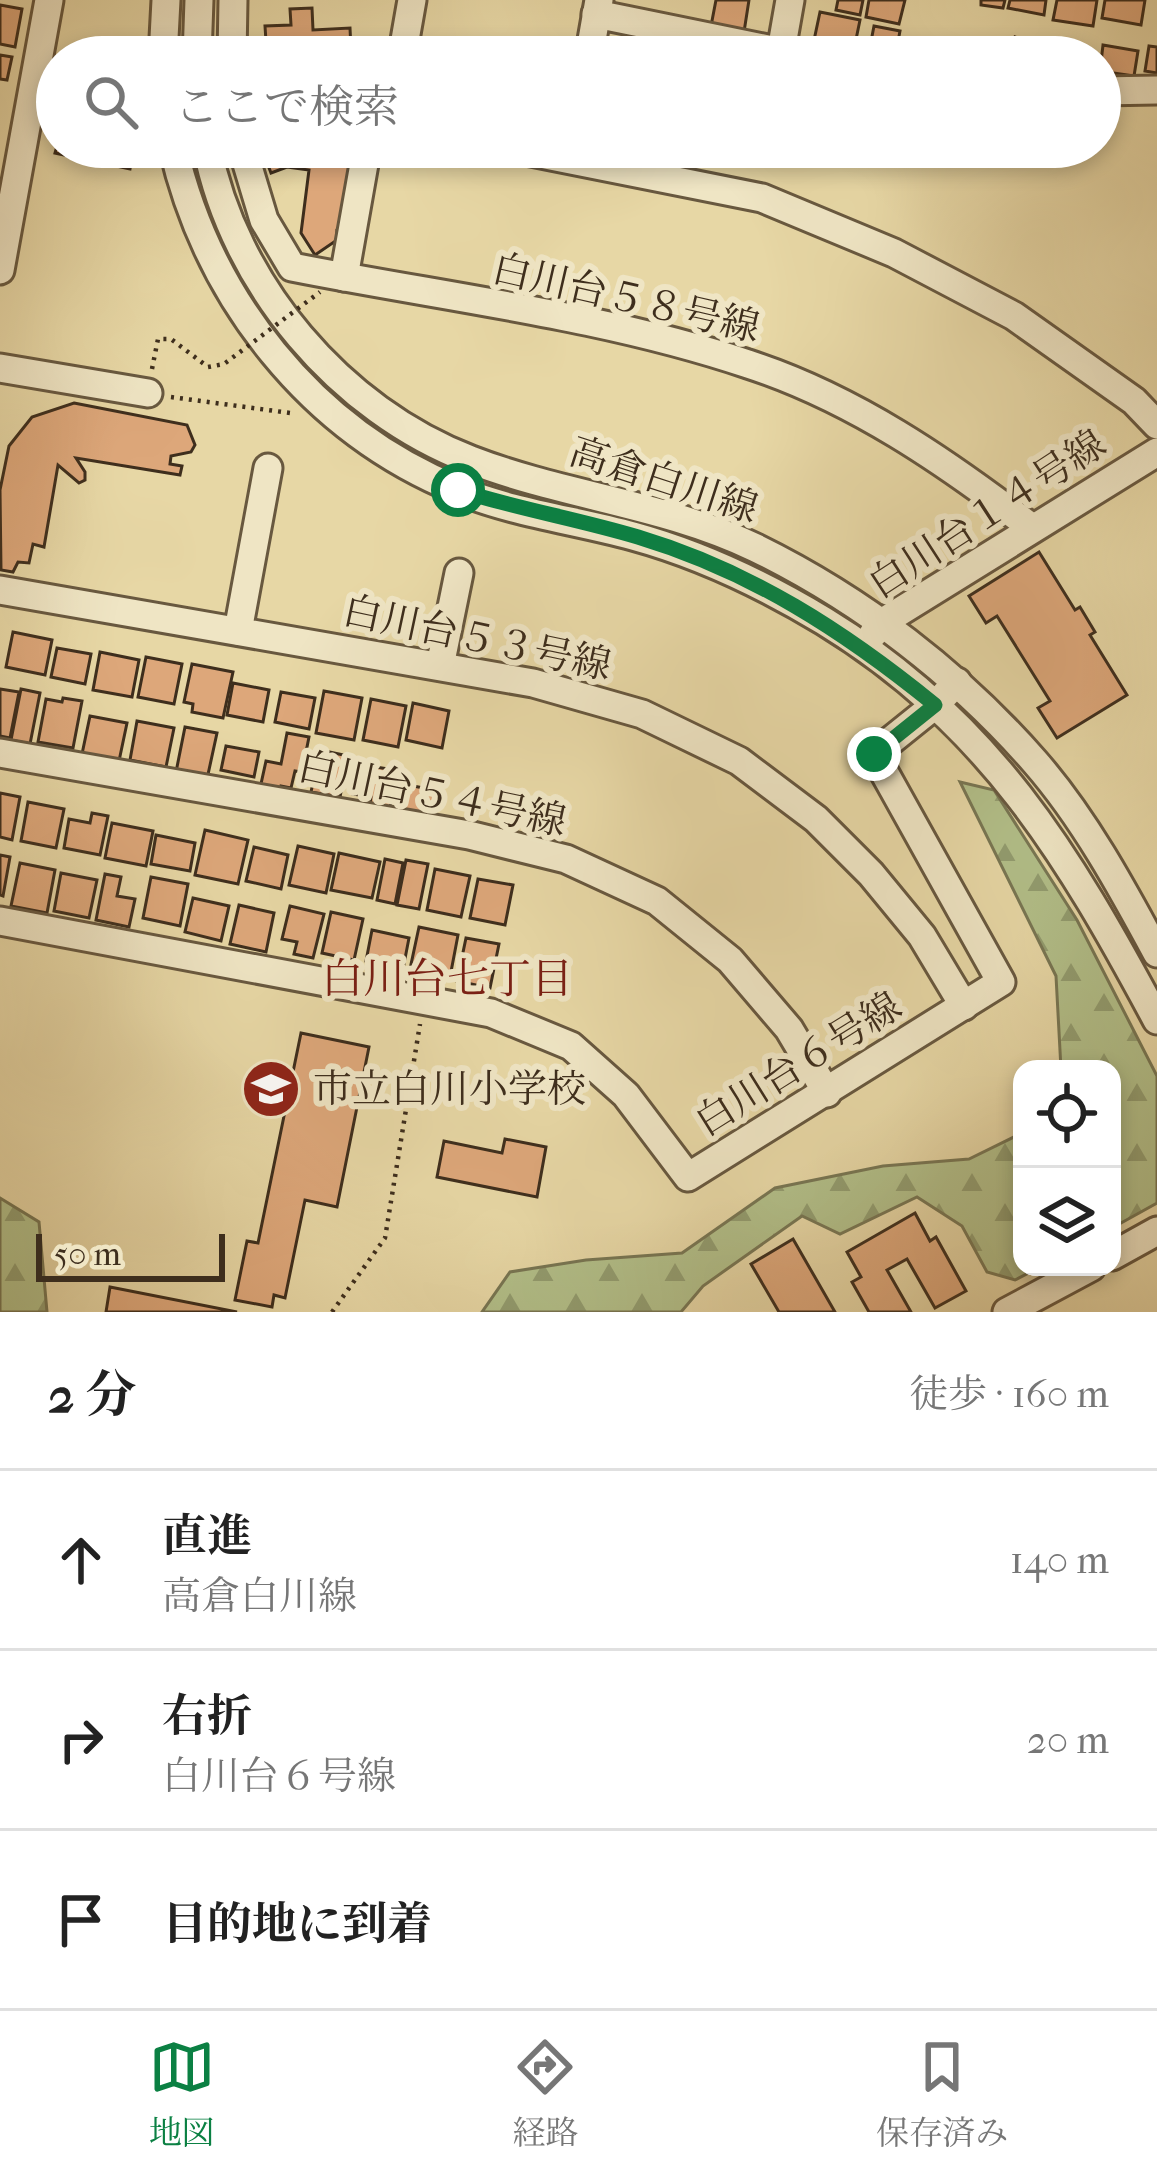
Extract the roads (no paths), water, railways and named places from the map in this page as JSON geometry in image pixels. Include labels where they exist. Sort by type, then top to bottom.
[{"type":"street","points":[[42,36],[49,0]]},
{"type":"street","points":[[165,36],[166,0]]},
{"type":"street","points":[[198,36],[199,0]]},
{"type":"street","points":[[232,36],[233,0]]},
{"type":"street","points":[[406,36],[412,0]]},
{"type":"street","points":[[790,0],[793,36]]},
{"type":"street","points":[[597,7],[719,36]]},
{"type":"street","points":[[0,270],[36,72]]},
{"type":"street","points":[[1121,91],[1157,90]]},
{"type":"street","name":"高倉白川線","points":[[179,168],[196,226],[251,326],[288,372],[380,449],[458,490],[636,537],[746,580],[863,647],[935,705],[1044,826],[1092,898],[1157,1020]]},
{"type":"street","name":"高倉白川線","points":[[213,168],[228,218],[250,265],[277,309],[336,374],[400,423],[470,460],[638,505],[740,542],[883,622],[956,682],[1038,764],[1117,879],[1157,953]]},
{"type":"street","name":"白川台５８号線","points":[[248,168],[264,220],[292,267],[332,285],[619,329],[750,364],[840,404],[940,458],[1032,528]]},
{"type":"street","points":[[332,285],[362,168]]},
{"type":"street","points":[[611,168],[762,198],[894,254],[1014,316],[1134,401],[1157,425]]},
{"type":"street","points":[[0,368],[148,394]]},
{"type":"street","name":"白川台１４号線","points":[[863,647],[883,622],[1157,452]]},
{"type":"street","points":[[238,632],[268,468]]},
{"type":"street","points":[[440,667],[459,574]]},
{"type":"street","name":"白川台５３号線","points":[[0,590],[533,683],[642,714],[739,761],[815,819],[871,874],[922,936],[964,1006]]},
{"type":"street","points":[[935,705],[956,682]]},
{"type":"street","name":"白川台６号線","points":[[0,921],[491,1013],[571,1046],[626,1095],[688,1178],[1001,982],[874,754],[935,705]]},
{"type":"street","name":"白川台５４号線","points":[[0,753],[469,835],[566,859],[657,901],[730,960],[789,1029],[827,1093]]},
{"type":"street","points":[[1121,1251],[1157,1231]]},
{"type":"street","points":[[1007,1312],[1074,1276]]},
{"type":"place","name":"市立白川小学校","points":[[271,1089]]},
{"type":"district","name":"白川台七丁目","points":[[447,979]]}]
